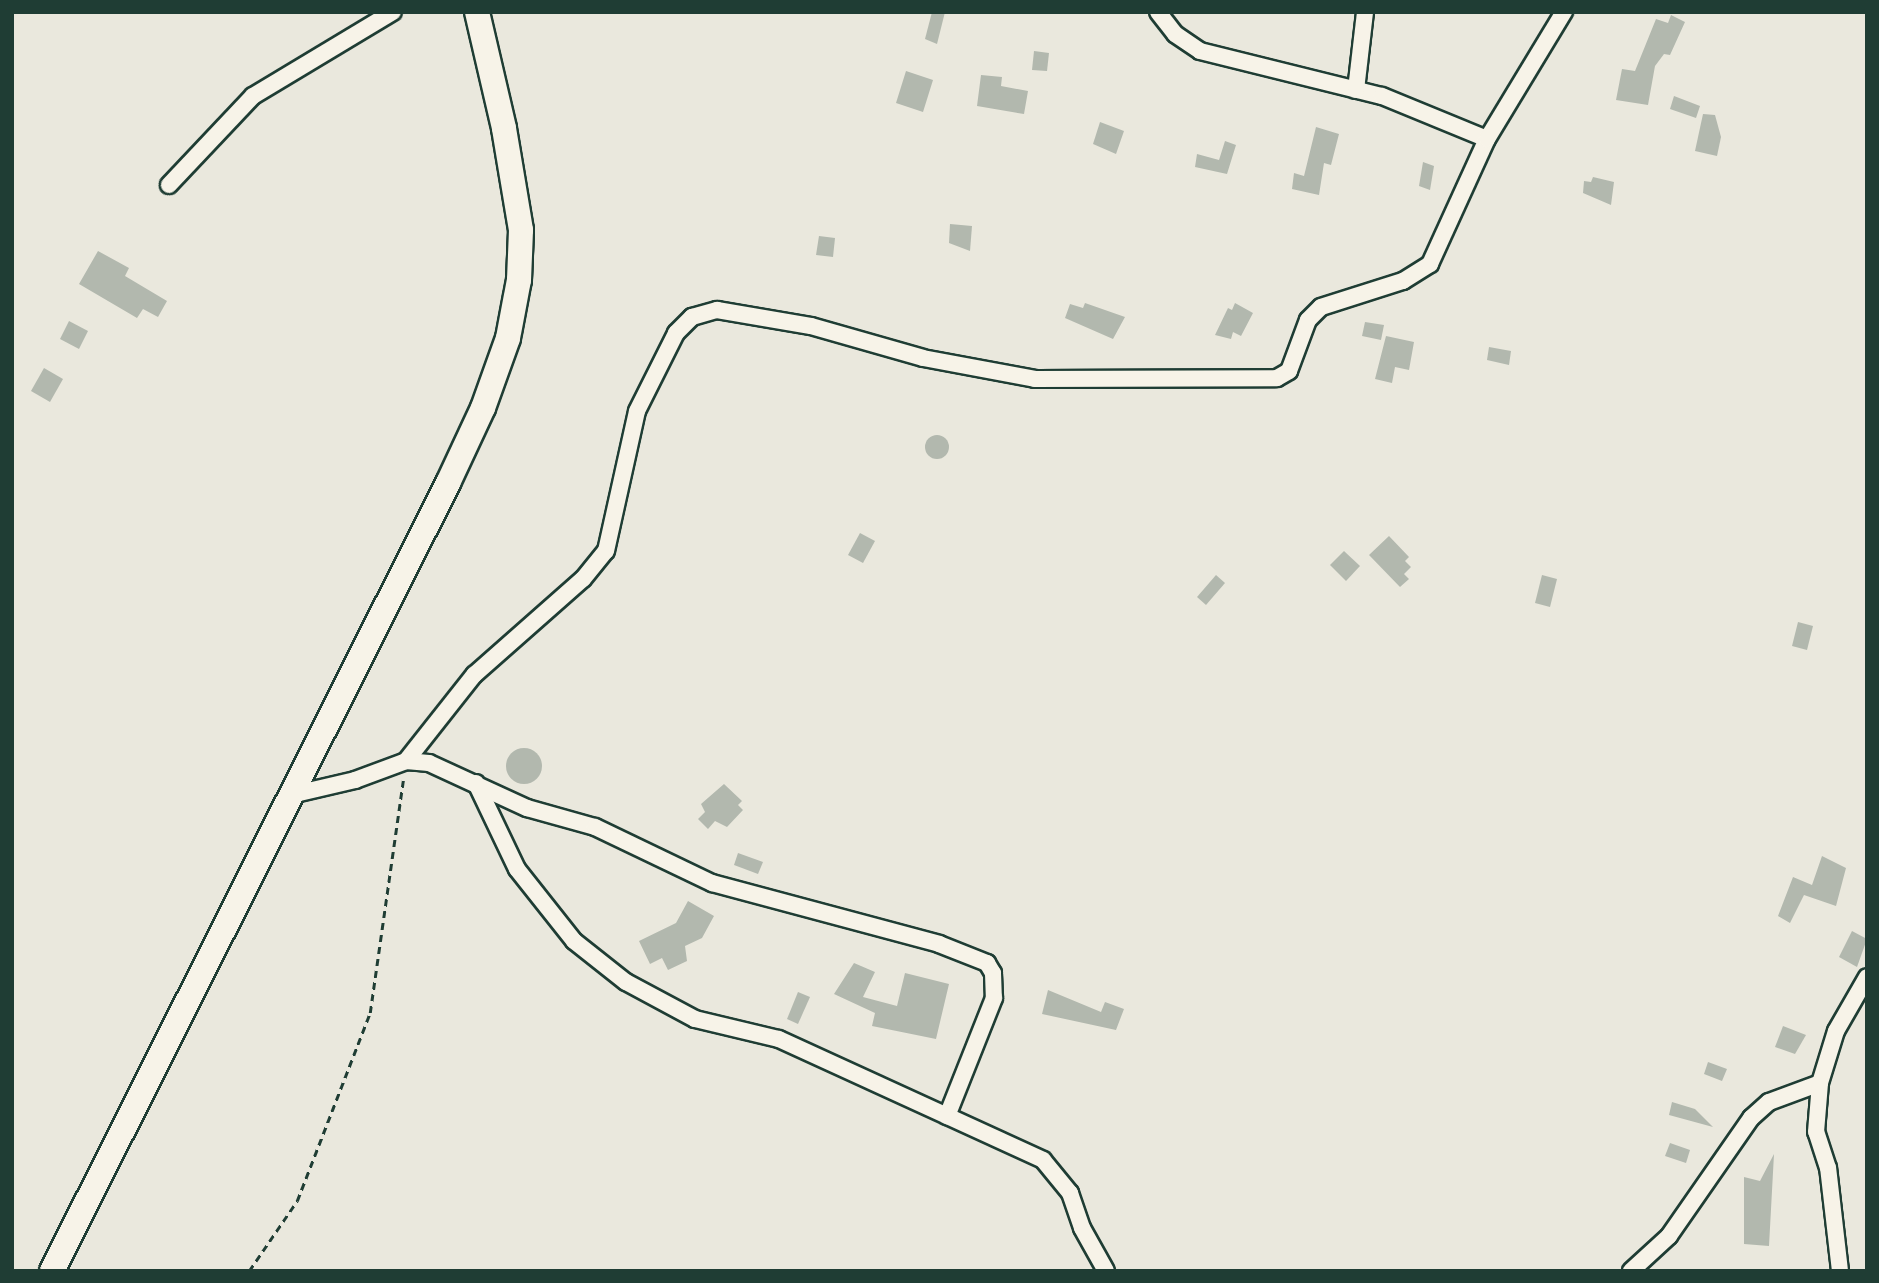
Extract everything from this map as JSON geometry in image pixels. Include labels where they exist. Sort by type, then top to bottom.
[{"type":"main road","points":[[52,1271],[448,483],[483,408],[508,338],[519,280],[521,230],[504,128],[477,12]]},
{"type":"street","points":[[169,185],[253,96],[393,12]]},
{"type":"street","points":[[1158,12],[1175,34],[1200,51],[1356,90],[1488,139]]},
{"type":"street","points":[[1356,90],[1365,12]]},
{"type":"street","points":[[406,761],[474,675],[583,579],[606,551],[637,411],[676,333],[692,317],[717,310],[811,326],[923,358],[1035,379],[1277,378],[1289,371],[1308,320],[1321,307],[1403,281],[1430,264],[1458,212],[1488,139],[1564,12]]},
{"type":"street","points":[[291,795],[355,780],[406,761],[438,765],[527,808],[595,827],[712,883],[939,944],[987,963],[993,973],[994,998],[947,1116]]},
{"type":"street","points":[[476,783],[517,869],[574,942],[626,982],[695,1019],[779,1039],[1042,1160],[1057,1174],[1106,1271]]},
{"type":"street","points":[[1840,1271],[1828,1168],[1816,1132],[1820,1083],[1836,1031],[1867,977]]},
{"type":"street","points":[[1631,1271],[1669,1236],[1751,1118],[1769,1102],[1820,1083]]},
{"type":"path","points":[[249,1271],[297,1201],[370,1013],[406,761]]},
{"type":"building","points":[[932,12],[945,12],[937,44],[925,39]]},
{"type":"building","points":[[1671,15],[1685,22],[1670,55],[1664,54],[1655,66],[1648,105],[1616,100],[1622,69],[1635,71],[1656,19],[1668,23]]},
{"type":"building","points":[[1034,51],[1049,53],[1047,71],[1032,70]]},
{"type":"building","points":[[906,71],[933,80],[923,112],[896,103]]},
{"type":"building","points":[[981,75],[1002,77],[1001,86],[1028,91],[1024,114],[977,106]]},
{"type":"building","points":[[1674,96],[1700,106],[1696,118],[1670,109]]},
{"type":"building","points":[[1703,114],[1715,115],[1721,137],[1717,156],[1695,151]]},
{"type":"building","points":[[1100,122],[1124,131],[1116,154],[1093,144]]},
{"type":"building","points":[[1316,127],[1339,134],[1331,165],[1324,163],[1319,195],[1292,189],[1294,173],[1304,176]]},
{"type":"building","points":[[1225,141],[1236,145],[1227,174],[1195,167],[1197,154],[1219,160]]},
{"type":"building","points":[[1423,162],[1434,166],[1430,190],[1419,186]]},
{"type":"building","points":[[1593,177],[1614,182],[1611,205],[1583,193],[1584,181],[1591,182]]},
{"type":"building","points":[[950,224],[972,226],[970,251],[949,243]]},
{"type":"building","points":[[819,236],[835,238],[833,257],[816,255]]},
{"type":"building","points":[[98,251],[129,268],[125,276],[167,301],[158,317],[143,309],[137,318],[79,284]]},
{"type":"building","points":[[1085,303],[1125,317],[1113,339],[1065,318],[1070,304],[1083,308]]},
{"type":"building","points":[[1235,303],[1253,313],[1241,336],[1233,332],[1231,339],[1215,335],[1228,308],[1232,310]]},
{"type":"building","points":[[69,321],[88,331],[79,349],[60,339]]},
{"type":"building","points":[[1365,322],[1384,325],[1381,340],[1362,336]]},
{"type":"building","points":[[1386,336],[1414,342],[1409,370],[1395,367],[1392,383],[1375,379]]},
{"type":"building","points":[[1489,347],[1511,351],[1509,365],[1487,360]]},
{"type":"building","points":[[44,368],[63,379],[50,402],[31,391]]},
{"type":"building","points":[[937,435],[945,439],[949,447],[945,455],[937,459],[929,455],[925,447],[929,439]]},
{"type":"building","points":[[860,533],[875,541],[863,563],[848,555]]},
{"type":"building","points":[[1389,536],[1409,557],[1405,561],[1411,567],[1404,574],[1409,579],[1400,587],[1369,555]]},
{"type":"building","points":[[1344,551],[1360,566],[1346,581],[1330,565]]},
{"type":"building","points":[[1216,575],[1225,583],[1206,605],[1197,597]]},
{"type":"building","points":[[1542,575],[1557,579],[1550,607],[1535,603]]},
{"type":"building","points":[[1798,622],[1813,626],[1807,650],[1792,646]]},
{"type":"building","points":[[524,748],[537,753],[542,766],[537,779],[524,784],[511,779],[506,766],[511,753]]},
{"type":"building","points":[[724,784],[742,801],[738,805],[743,810],[727,827],[715,821],[708,829],[698,819],[705,812],[701,804]]},
{"type":"building","points":[[738,853],[763,862],[758,874],[734,865]]},
{"type":"building","points":[[1822,856],[1846,868],[1836,906],[1804,895],[1790,923],[1778,916],[1793,877],[1812,885]]},
{"type":"building","points":[[688,901],[714,916],[702,938],[685,946],[687,961],[668,970],[662,958],[650,964],[639,941],[676,923]]},
{"type":"building","points":[[1852,931],[1867,939],[1857,967],[1839,957]]},
{"type":"building","points":[[854,963],[875,972],[863,997],[897,1006],[905,973],[949,984],[936,1039],[872,1026],[875,1013],[834,994]]},
{"type":"building","points":[[1048,990],[1101,1012],[1105,1002],[1124,1009],[1116,1030],[1042,1014]]},
{"type":"building","points":[[798,992],[810,997],[798,1024],[787,1019]]},
{"type":"building","points":[[1783,1026],[1806,1035],[1795,1054],[1775,1047]]},
{"type":"building","points":[[1708,1062],[1727,1069],[1722,1081],[1704,1074]]},
{"type":"building","points":[[1672,1102],[1695,1109],[1713,1127],[1669,1115]]},
{"type":"building","points":[[1670,1143],[1690,1150],[1686,1163],[1665,1156]]},
{"type":"building","points":[[1774,1154],[1769,1246],[1744,1244],[1744,1177],[1760,1181]]}]
